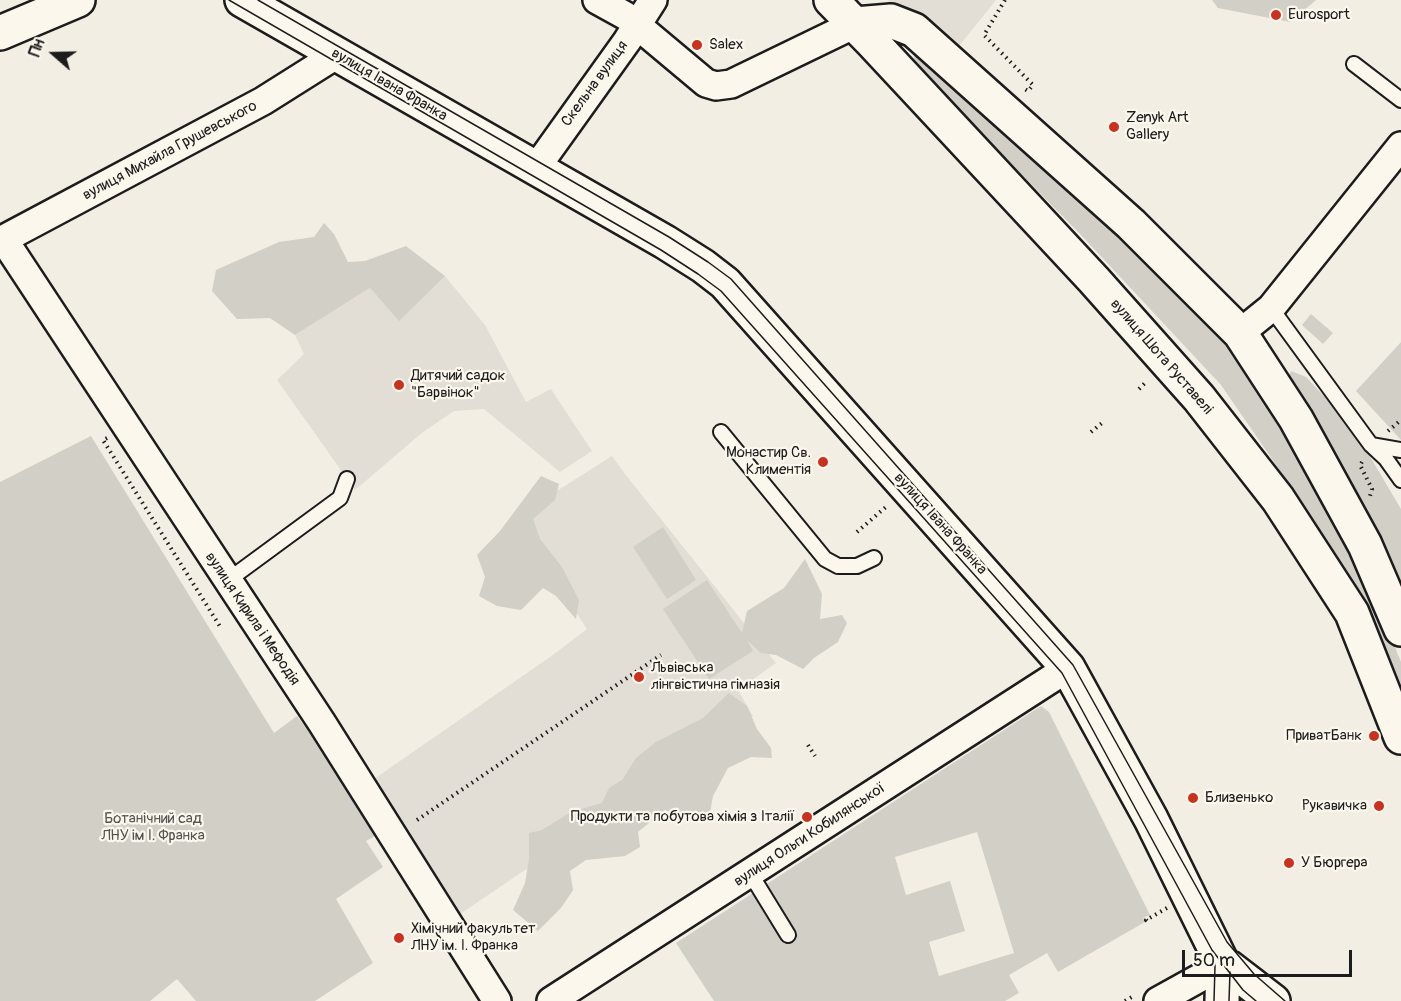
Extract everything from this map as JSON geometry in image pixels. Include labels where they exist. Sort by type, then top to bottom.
[{"type":"main road","points":[[0,33],[78,0]]},
{"type":"main road","name":"вулиця Івана Франка","points":[[242,0],[665,242],[725,283],[1068,669],[1151,819],[1223,965]]},
{"type":"main road","name":"вулиця Шота Руставелі","points":[[831,0],[1102,288],[1199,398],[1278,499],[1352,613],[1401,737]]},
{"type":"main road","points":[[855,24],[891,21],[914,30],[1131,224],[1240,333],[1296,419],[1365,545],[1401,629]]},
{"type":"main road","points":[[1222,1001],[1223,965],[1273,1001]]},
{"type":"street","points":[[597,0],[626,16],[706,83],[716,86],[731,84],[855,24]]},
{"type":"street","name":"Скельна вулиця","points":[[543,172],[653,0]]},
{"type":"street","name":"вулиця Михайла Грушевського","points":[[2,241],[263,101],[336,55]]},
{"type":"street","points":[[1240,333],[1271,308],[1401,146]]},
{"type":"street","name":"вулиця Кирила і Мефодія","points":[[2,241],[322,723],[497,1001]]},
{"type":"street","name":"вулиця Ольги Кобилянської","points":[[550,1001],[1068,669]]},
{"type":"street","points":[[1158,1001],[1223,965]]},
{"type":"lane","points":[[1354,64],[1401,100]]},
{"type":"lane","points":[[1271,308],[1371,445],[1386,459],[1401,480]]},
{"type":"lane","points":[[721,432],[825,559],[838,566],[857,566],[874,558]]},
{"type":"lane","points":[[1371,445],[1401,450]]},
{"type":"lane","points":[[227,581],[340,498],[347,479]]},
{"type":"lane","points":[[750,873],[788,935]]},
{"type":"path","points":[[1005,0],[984,35],[1033,85],[1028,91],[1018,85]]},
{"type":"path","points":[[1091,432],[1101,423]]},
{"type":"path","points":[[103,440],[220,628]]},
{"type":"path","points":[[1369,500],[1372,489],[1360,465],[1371,445]]},
{"type":"path","points":[[857,532],[891,502]]},
{"type":"path","points":[[417,820],[661,655]]},
{"type":"path","points":[[808,745],[815,756]]},
{"type":"path","points":[[1147,921],[1168,908],[1164,900]]},
{"type":"shaded area","points":[[887,0],[996,0],[959,46]]},
{"type":"shaded area","name":"Дитячий садок \"Барвінок\"","points":[[445,276],[485,325],[526,402],[551,389],[592,451],[560,472],[484,409],[454,411],[423,432],[355,490],[277,380],[304,354],[295,335],[370,288],[399,320]]},
{"type":"shaded area","name":"Львівська лінгвістична гімназія","points":[[612,456],[776,663],[738,690],[753,716],[460,914],[374,779],[587,629],[514,518]]},
{"type":"green space","name":"Eurosport","points":[[1212,0],[1316,0],[1290,22],[1218,8]]},
{"type":"green space","points":[[921,50],[1120,236],[1229,345],[1273,403],[1349,535],[1401,662],[1401,699],[1351,584],[1272,459],[1221,385],[1081,235],[923,74],[914,61],[914,53]]},
{"type":"green space","points":[[324,223],[334,234],[348,262],[365,261],[406,246],[445,276],[399,321],[370,288],[295,335],[270,318],[237,319],[212,291],[216,270],[279,242],[314,237]]},
{"type":"green space","points":[[1311,314],[1333,333],[1323,344],[1302,325]]},
{"type":"green space","points":[[1401,342],[1401,440],[1356,391]]},
{"type":"green space","points":[[1291,371],[1306,377],[1352,426],[1401,509],[1401,589],[1286,382]]},
{"type":"green space","name":"Ботанічний сад ЛНУ ім І. Франка","points":[[91,436],[274,733],[297,716],[382,832],[366,841],[383,867],[336,899],[373,963],[315,1001],[196,1001],[177,979],[150,1001],[0,1001],[0,482]]},
{"type":"green space","points":[[541,476],[559,484],[555,500],[533,519],[540,539],[562,567],[579,600],[576,619],[556,596],[543,588],[521,610],[497,606],[479,596],[485,577],[477,555],[500,531]]},
{"type":"green space","points":[[663,527],[696,580],[667,599],[633,547]]},
{"type":"green space","points":[[805,559],[822,594],[820,619],[842,615],[847,623],[838,642],[814,658],[803,669],[776,655],[761,653],[747,640],[753,651],[709,679],[663,609],[707,580],[742,633],[747,611],[784,588]]},
{"type":"green space","points":[[729,693],[747,706],[757,729],[771,748],[772,758],[751,757],[728,768],[713,796],[710,813],[684,819],[665,810],[638,832],[640,847],[625,856],[586,860],[570,871],[573,890],[561,908],[538,931],[513,910],[525,883],[529,859],[529,833],[542,830],[571,812],[602,803],[609,788],[623,779],[636,758],[656,742],[703,718]]},
{"type":"green space","points":[[1041,706],[1049,712],[1150,915],[1143,918],[1145,922],[1058,972],[1047,953],[1009,975],[1019,993],[1005,1001],[714,1001],[676,943]],"holes":[[[977,832],[1014,953],[939,976],[929,942],[965,931],[950,881],[906,895],[895,857]]]},
{"type":"tram line","points":[[229,0],[661,250],[721,291],[1062,673],[1212,950],[1243,990],[1256,1001]]},
{"type":"tram line","points":[[258,0],[669,237],[731,279],[1073,665],[1227,942],[1254,974],[1285,1001]]},
{"type":"tram line","points":[[1212,953],[1215,966],[1214,1001]]},
{"type":"tram line","points":[[1229,1001],[1230,972]]},
{"type":"place","name":"Eurosport","points":[[1276,15]]},
{"type":"place","name":"Salex","points":[[697,45]]},
{"type":"place","name":"Zenyk Art Gallery","points":[[1114,127]]},
{"type":"place","name":"Дитячий садок \"Барвінок\"","points":[[399,385]]},
{"type":"place","name":"Монастир Св. Климентія","points":[[823,462]]},
{"type":"place","name":"Львівська лінгвістична гімназія","points":[[639,677]]},
{"type":"place","name":"ПриватБанк","points":[[1374,736]]},
{"type":"place","name":"Близенько","points":[[1193,798]]},
{"type":"place","name":"Рукавичка","points":[[1379,806]]},
{"type":"place","name":"Продукти та побутова хімія з Італії","points":[[807,817]]},
{"type":"place","name":"У Бюргера","points":[[1289,863]]},
{"type":"place","name":"Хімічний факультет ЛНУ ім. І. Франка","points":[[399,938]]}]
